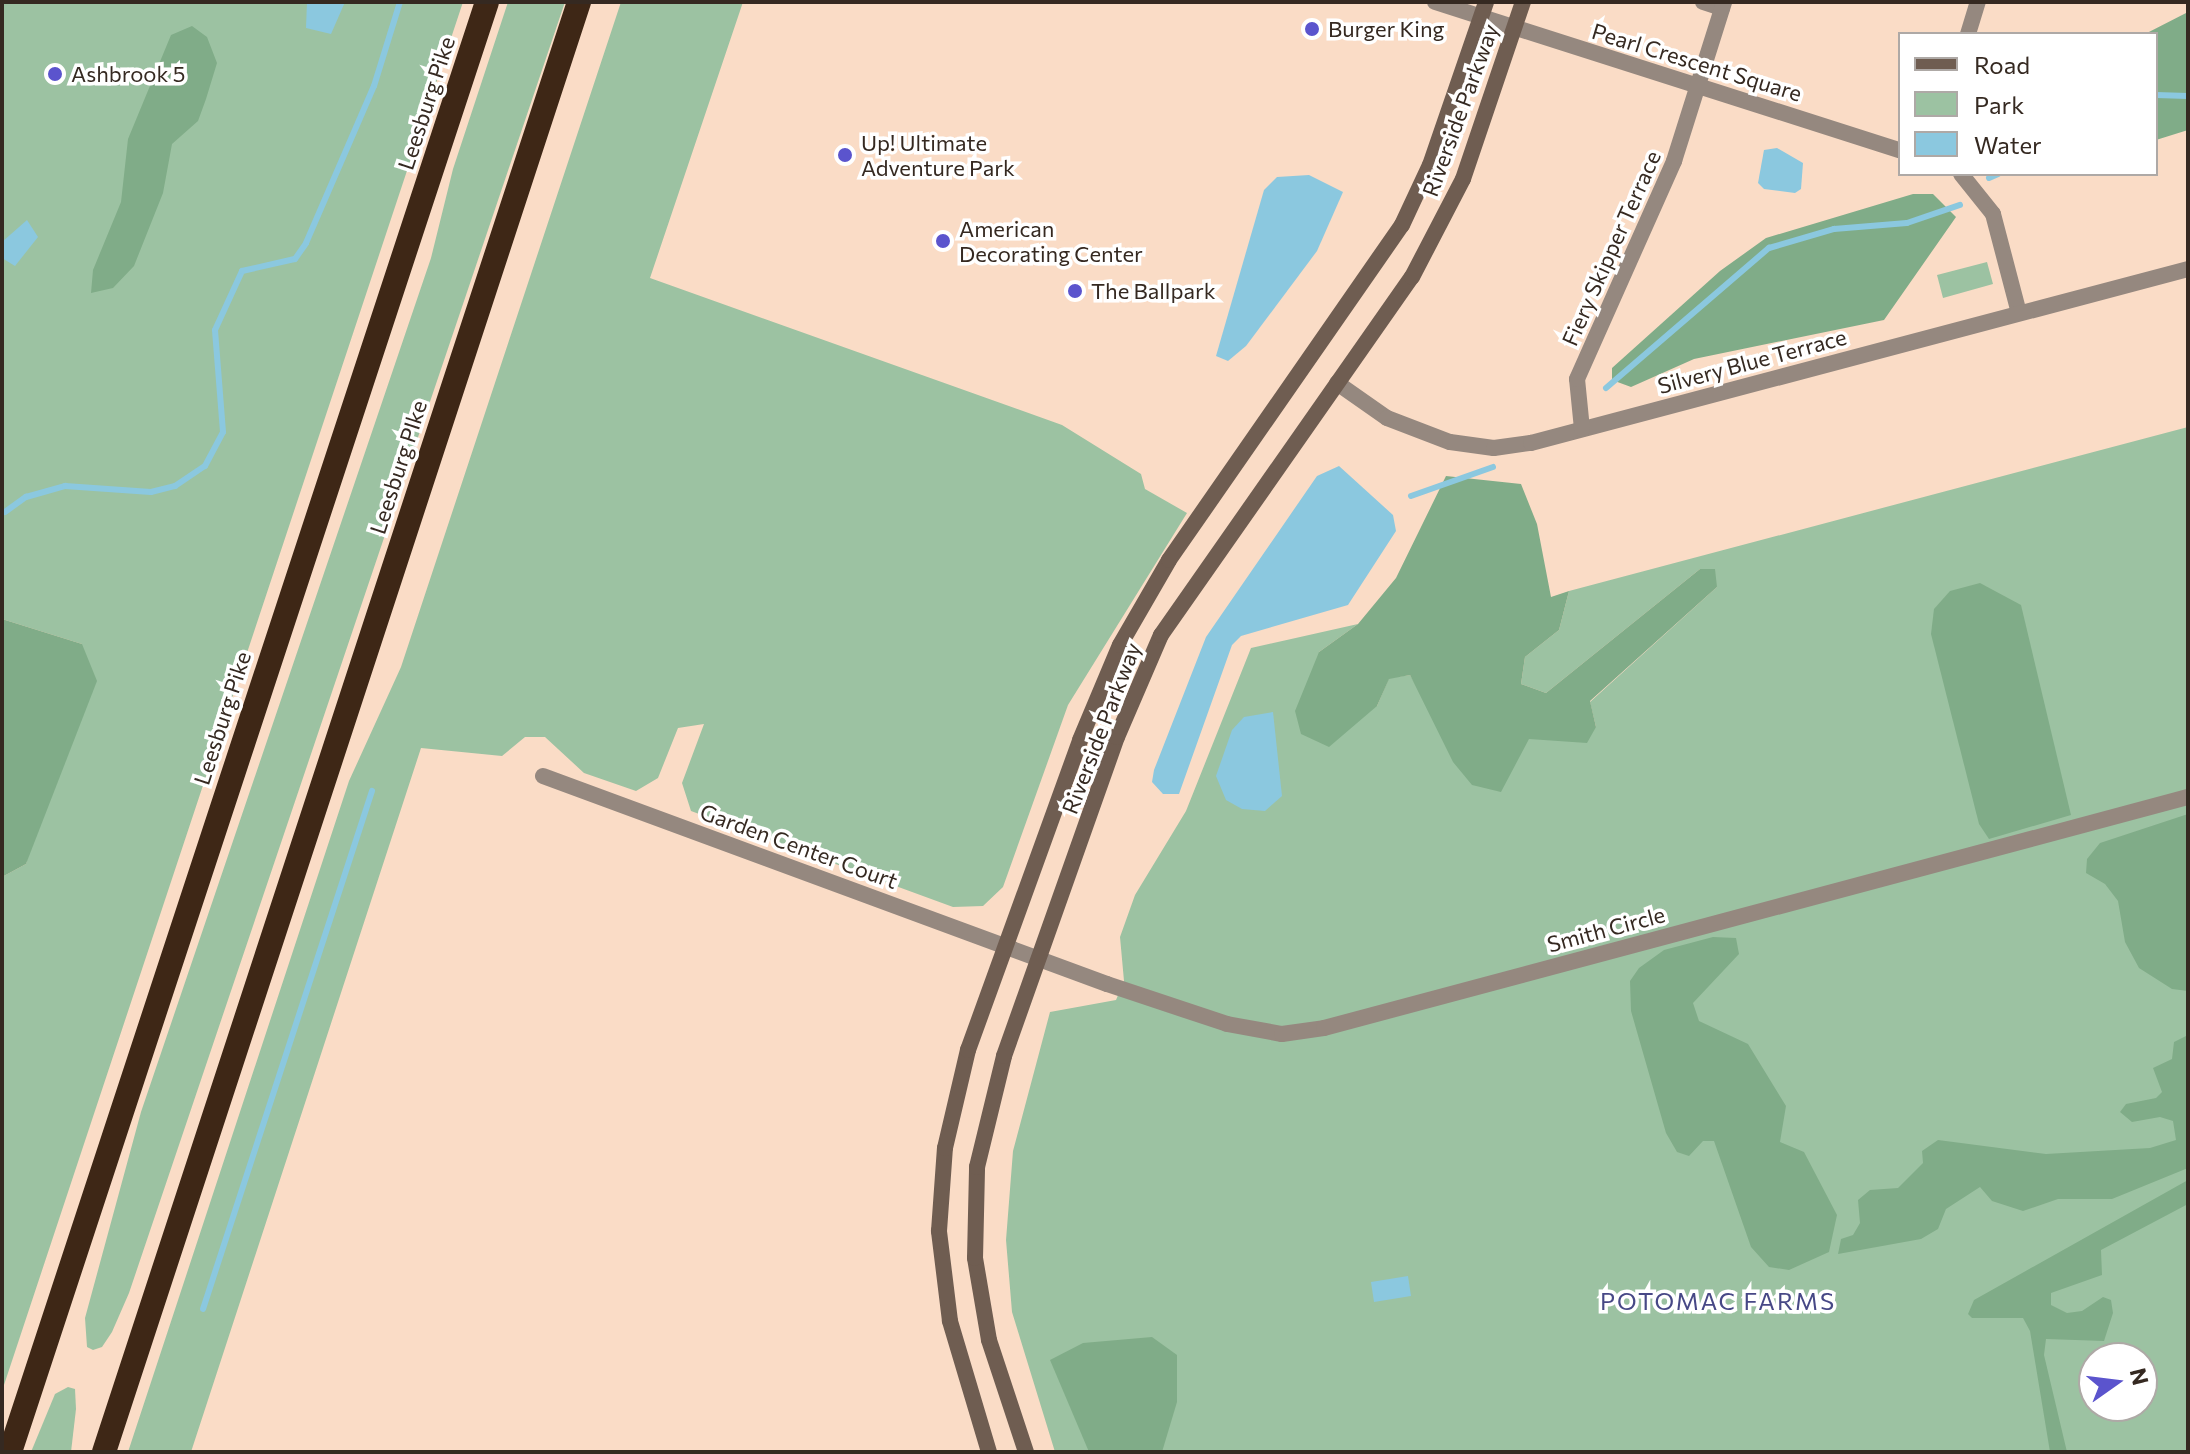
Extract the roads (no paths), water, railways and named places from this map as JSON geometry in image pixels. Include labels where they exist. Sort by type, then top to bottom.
[{"type":"highway","name":"Leesburg Pike","points":[[10,1452],[487,2]]},
{"type":"highway","name":"Leesburg PIke","points":[[104,1452],[579,2]]},
{"type":"main road","name":"Riverside Parkway","points":[[1026,1452],[989,1340],[974,1216],[990,1108],[1039,957],[1117,737],[1161,635],[1412,277],[1443,219],[1475,147],[1523,2]]},
{"type":"main road","name":"Riverside Parkway","points":[[989,1452],[950,1321],[939,1231],[953,1104],[1007,946],[1120,645],[1169,560],[1402,225],[1436,151],[1483,10]]},
{"type":"street","name":"Pearl Crescent Square","points":[[1435,2],[1483,10],[1514,29],[1898,149]]},
{"type":"street","points":[[1703,2],[1723,5]]},
{"type":"street","points":[[1969,32],[1978,2]]},
{"type":"street","name":"Fiery Skipper Terrace","points":[[1582,429],[1577,379],[1674,161],[1723,5]]},
{"type":"street","points":[[1963,176],[1993,214],[2019,313]]},
{"type":"street","name":"Silvery Blue Terrace","points":[[1337,383],[1387,418],[1473,447],[1531,443],[2188,269]]},
{"type":"street","name":"Garden Center Court","points":[[543,776],[1039,957]]},
{"type":"street","name":"Smith Circle","points":[[1039,957],[1256,1032],[1304,1033],[2188,797]]},
{"type":"water","points":[[307,2],[345,2],[331,34],[306,28]]},
{"type":"water","points":[[1777,148],[1803,163],[1801,189],[1795,193],[1764,189],[1758,183],[1764,150]]},
{"type":"water","points":[[1309,175],[1343,192],[1317,251],[1246,346],[1228,361],[1216,356],[1264,190],[1277,177]]},
{"type":"water","points":[[27,220],[38,237],[15,266],[2,258],[2,242]]},
{"type":"water","points":[[1339,466],[1393,515],[1396,531],[1348,605],[1241,636],[1232,645],[1179,794],[1163,794],[1152,782],[1154,770],[1206,637],[1317,476]]},
{"type":"water","points":[[1273,712],[1282,796],[1265,811],[1242,809],[1226,800],[1216,776],[1232,730],[1244,717]]},
{"type":"water","points":[[1408,1276],[1411,1296],[1374,1302],[1371,1282]]},
{"type":"waterway","points":[[5,512],[26,497],[65,486],[151,492],[175,486],[205,466],[223,432],[215,330],[242,271],[295,259],[306,243],[374,86],[400,2]]},
{"type":"waterway","points":[[2158,95],[2188,96]]},
{"type":"waterway","points":[[1989,178],[1994,176]]},
{"type":"waterway","points":[[1606,388],[1769,248],[1834,229],[1907,223],[1960,205]]},
{"type":"waterway","points":[[1411,496],[1493,467]]},
{"type":"waterway","points":[[203,1309],[372,791]]},
{"type":"place","name":"Burger King","points":[[1312,29]]},
{"type":"place","name":"Ashbrook 5","points":[[55,74]]},
{"type":"place","name":"Up! Ultimate Adventure Park","points":[[845,155]]},
{"type":"place","name":"American Decorating Center","points":[[943,241]]},
{"type":"place","name":"The Ballpark","points":[[1075,291]]},
{"type":"district","name":"POTOMAC FARMS","points":[[1718,1301]]}]
